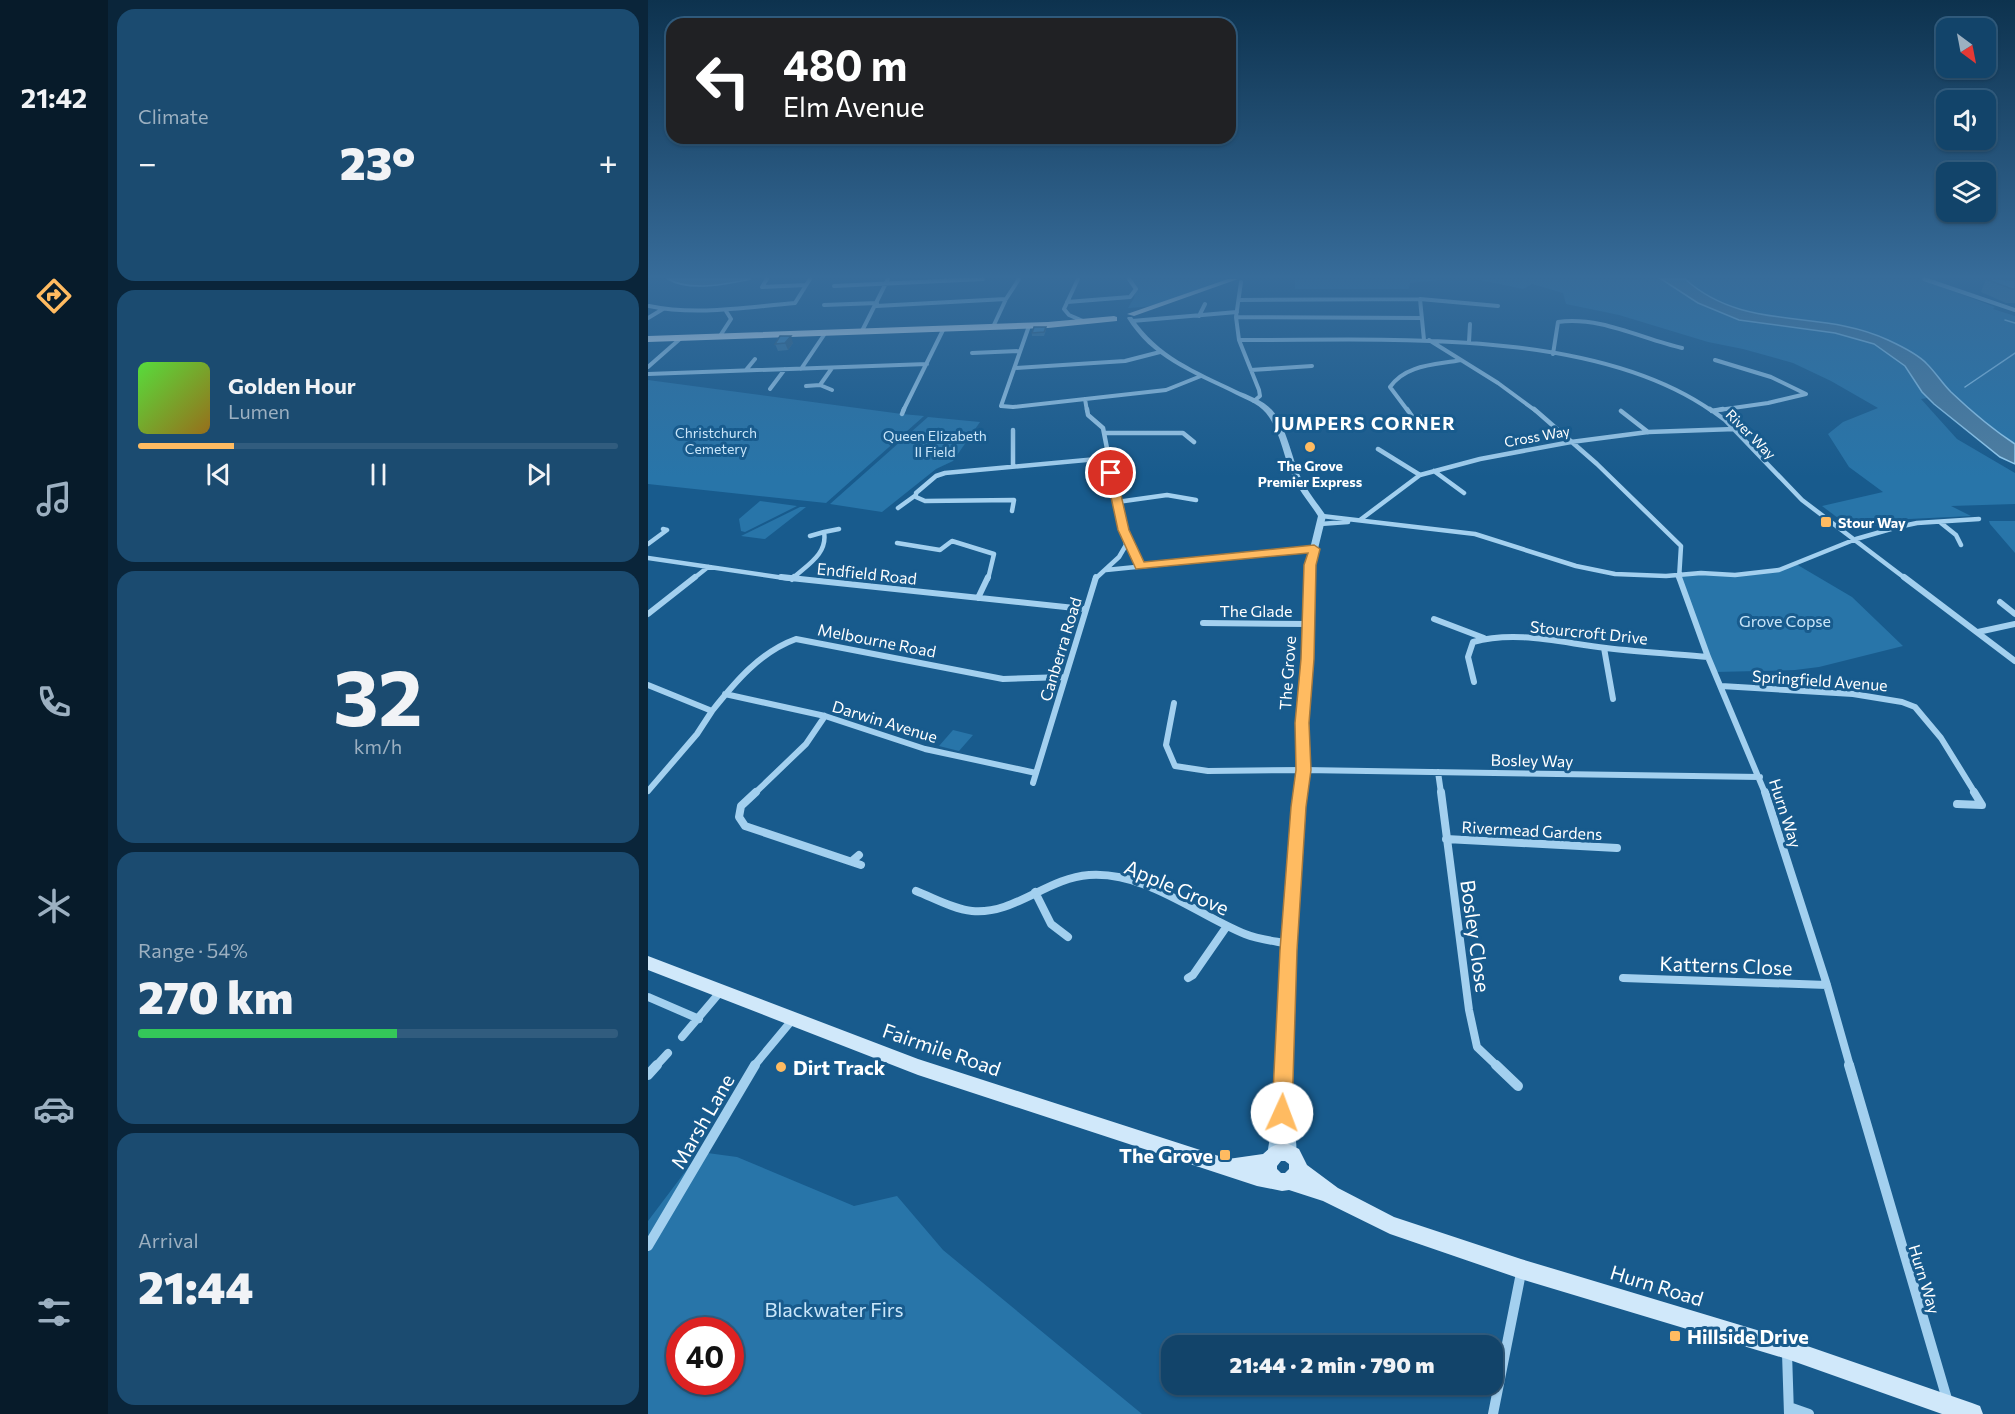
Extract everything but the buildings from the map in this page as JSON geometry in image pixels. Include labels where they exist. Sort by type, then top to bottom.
[{"type":"main road","name":"Fairmile Road","points":[[648,963],[918,1067],[1225,1167],[1288,1177]]},
{"type":"main road","name":"Fairmile Road","points":[[1225,1167],[1278,1157]]},
{"type":"main road","points":[[1278,1157],[1297,1159],[1288,1177],[1269,1173],[1278,1157]]},
{"type":"main road","name":"Hurn Road","points":[[1288,1177],[1331,1195],[1390,1225],[1521,1269],[1787,1349],[1972,1414]]},
{"type":"street","points":[[648,367],[673,345]]},
{"type":"street","points":[[801,369],[817,345]]},
{"type":"street","points":[[902,414],[936,345]]},
{"type":"street","points":[[1022,345],[1001,406],[1013,407],[1166,390],[1201,376]]},
{"type":"street","points":[[1153,345],[1160,352],[1201,376],[1253,397],[1273,415],[1297,478],[1321,520],[1360,520],[1475,534],[1576,566],[1616,574],[1736,575],[1779,570],[1856,539],[1917,523],[1979,519]]},
{"type":"street","points":[[1241,345],[1251,370],[1253,397]]},
{"type":"street","name":"Hurn Way","points":[[1435,345],[1505,388],[1571,442],[1610,476],[1681,546],[1678,575],[1708,657],[1760,777],[1827,984],[1877,1163],[1950,1407]]},
{"type":"street","name":"River Way","points":[[1490,345],[1608,365],[1650,377],[1695,399],[1735,429],[1802,500],[2015,661]]},
{"type":"street","points":[[1553,354],[1554,345]]},
{"type":"street","points":[[1671,345],[1682,348]]},
{"type":"street","points":[[972,353],[1020,351]]},
{"type":"street","points":[[1014,368],[1125,361],[1160,352]]},
{"type":"street","points":[[746,370],[755,359]]},
{"type":"street","points":[[1414,419],[1390,387],[1394,379],[1402,373],[1461,360]]},
{"type":"street","points":[[1712,411],[1768,403],[1806,394],[1771,376],[1715,360]]},
{"type":"street","points":[[648,374],[927,364]]},
{"type":"street","points":[[1251,370],[1312,366]]},
{"type":"street","points":[[820,385],[832,368]]},
{"type":"street","points":[[770,389],[785,369]]},
{"type":"street","points":[[806,386],[820,385],[832,390]]},
{"type":"street","points":[[1085,399],[1088,415],[1101,424],[1125,535],[1140,566]]},
{"type":"street","points":[[1621,411],[1647,432]]},
{"type":"street","points":[[1403,423],[1421,417]]},
{"type":"street","name":"Cross Way","points":[[1360,520],[1420,474],[1480,459],[1571,442],[1647,432],[1735,429]]},
{"type":"street","points":[[1013,430],[1013,466]]},
{"type":"street","points":[[1104,434],[1185,432],[1194,442]]},
{"type":"street","points":[[1378,449],[1420,474]]},
{"type":"street","points":[[898,508],[938,474],[1108,458]]},
{"type":"street","points":[[1434,471],[1464,493]]},
{"type":"street","points":[[1117,502],[1175,494],[1186,495],[1196,500]]},
{"type":"street","points":[[916,495],[926,501],[1014,500],[1012,511]]},
{"type":"street","name":"The Grove","points":[[1278,1157],[1298,807],[1304,770],[1302,723],[1310,565],[1321,520]]},
{"type":"street","points":[[1940,523],[1956,535],[1961,545]]},
{"type":"street","points":[[810,536],[839,529]]},
{"type":"street","points":[[648,544],[665,530],[676,530]]},
{"type":"street","points":[[792,579],[825,546],[824,532]]},
{"type":"street","name":"Canberra Road","points":[[1033,783],[1084,609],[1096,576],[1124,552],[1125,535]]},
{"type":"street","points":[[897,543],[940,550],[952,541],[994,554],[988,578],[978,598]]},
{"type":"street","points":[[1105,570],[1314,549]]},
{"type":"street","name":"Endfield Road","points":[[648,558],[792,579],[1084,609]]},
{"type":"street","points":[[648,614],[708,567]]},
{"type":"street","points":[[2000,602],[2015,614]]},
{"type":"street","name":"Stourcroft Drive","points":[[1434,619],[1485,638],[1558,640],[1604,648],[1708,657]]},
{"type":"street","name":"The Glade","points":[[1203,623],[1308,624]]},
{"type":"street","points":[[1978,632],[2015,624]]},
{"type":"street","points":[[1474,682],[1468,657],[1473,642],[1485,638]]},
{"type":"street","name":"Melbourne Road","points":[[648,791],[697,734],[725,694],[775,648],[796,639],[1003,679],[1065,677]]},
{"type":"street","points":[[1604,648],[1613,699]]},
{"type":"street","points":[[648,686],[712,711]]},
{"type":"street","name":"Springfield Avenue","points":[[1721,686],[1855,695],[1893,699],[1911,704],[1925,716],[1982,804],[1957,804]]},
{"type":"street","name":"Darwin Avenue","points":[[725,694],[825,716],[925,749],[1036,773]]},
{"type":"street","name":"Bosley Way","points":[[1174,703],[1166,745],[1175,766],[1208,771],[1304,770],[1760,777]]},
{"type":"street","points":[[825,716],[806,744],[741,806],[739,817],[746,826],[861,865]]},
{"type":"street","name":"Bosley Close","points":[[1438,772],[1469,1010],[1477,1047],[1518,1086]]},
{"type":"street","name":"Rivermead Gardens","points":[[1446,838],[1617,848]]},
{"type":"street","points":[[852,861],[859,855]]},
{"type":"street","name":"Apple Grove","points":[[916,891],[972,911],[995,907],[1074,875],[1106,875],[1133,882],[1248,936],[1290,944]]},
{"type":"street","points":[[1035,892],[1049,924],[1058,933],[1068,937]]},
{"type":"street","points":[[1188,978],[1193,975],[1227,926]]},
{"type":"street","name":"Katterns Close","points":[[1623,978],[1827,984]]},
{"type":"street","points":[[682,1037],[721,991]]},
{"type":"street","points":[[648,997],[699,1019]]},
{"type":"street","name":"Marsh Lane","points":[[648,1246],[757,1061],[794,1019]]},
{"type":"street","points":[[648,1075],[668,1053]]},
{"type":"street","points":[[1493,1414],[1521,1269]]},
{"type":"street","points":[[1787,1349],[1789,1411],[1809,1414]]},
{"type":"green space","points":[[1723,345],[2015,345],[2015,444],[1953,394],[1921,399],[1957,439],[2015,473],[2015,504],[1951,506],[1971,516],[1909,519],[1854,530],[1822,506],[1883,492],[1849,467],[1828,434],[1843,422],[1878,408],[1831,381],[1793,363]]},
{"type":"green space","name":"Christchurch Cemetery","points":[[648,380],[924,416],[826,503],[648,484]]},
{"type":"green space","name":"Queen Elizabeth II Field","points":[[928,417],[980,422],[953,461],[936,469],[882,512],[830,504]]},
{"type":"green space","points":[[760,501],[797,506],[745,532],[741,531],[739,519]]},
{"type":"green space","points":[[800,507],[806,507],[765,539],[741,536]]},
{"type":"green space","points":[[1989,521],[2015,521],[2015,553],[1990,524]]},
{"type":"green space","name":"Grove Copse","points":[[1796,564],[1852,597],[1903,646],[1819,667],[1795,670],[1715,672],[1678,575],[1753,573]]},
{"type":"green space","points":[[953,730],[973,735],[959,751],[939,746]]},
{"type":"green space","name":"Blackwater Firs","points":[[700,1152],[737,1157],[854,1206],[897,1196],[943,1250],[1142,1414],[648,1414],[648,1221]]},
{"type":"shaded area","points":[[1875,345],[1898,345],[1923,360],[1951,392],[1974,413],[2015,444],[2015,464],[2000,457],[1934,404],[1922,392],[1905,366]]},
{"type":"waterway","points":[[1965,387],[2015,353]]},
{"type":"place","name":"The Grove Premier Express","points":[[1310,447]]},
{"type":"place","name":"Stour Way","points":[[1826,522]]},
{"type":"place","name":"Dirt Track","points":[[781,1067]]},
{"type":"place","name":"The Grove","points":[[1225,1155]]},
{"type":"place","name":"Hillside Drive","points":[[1675,1336]]},
{"type":"district","name":"JUMPERS CORNER","points":[[1365,423]]},
{"type":"route","points":[[1111,473],[1123,530],[1140,566],[1314,549],[1310,565],[1308,659],[1302,723],[1304,770],[1298,807],[1290,923],[1282,1113]]}]
